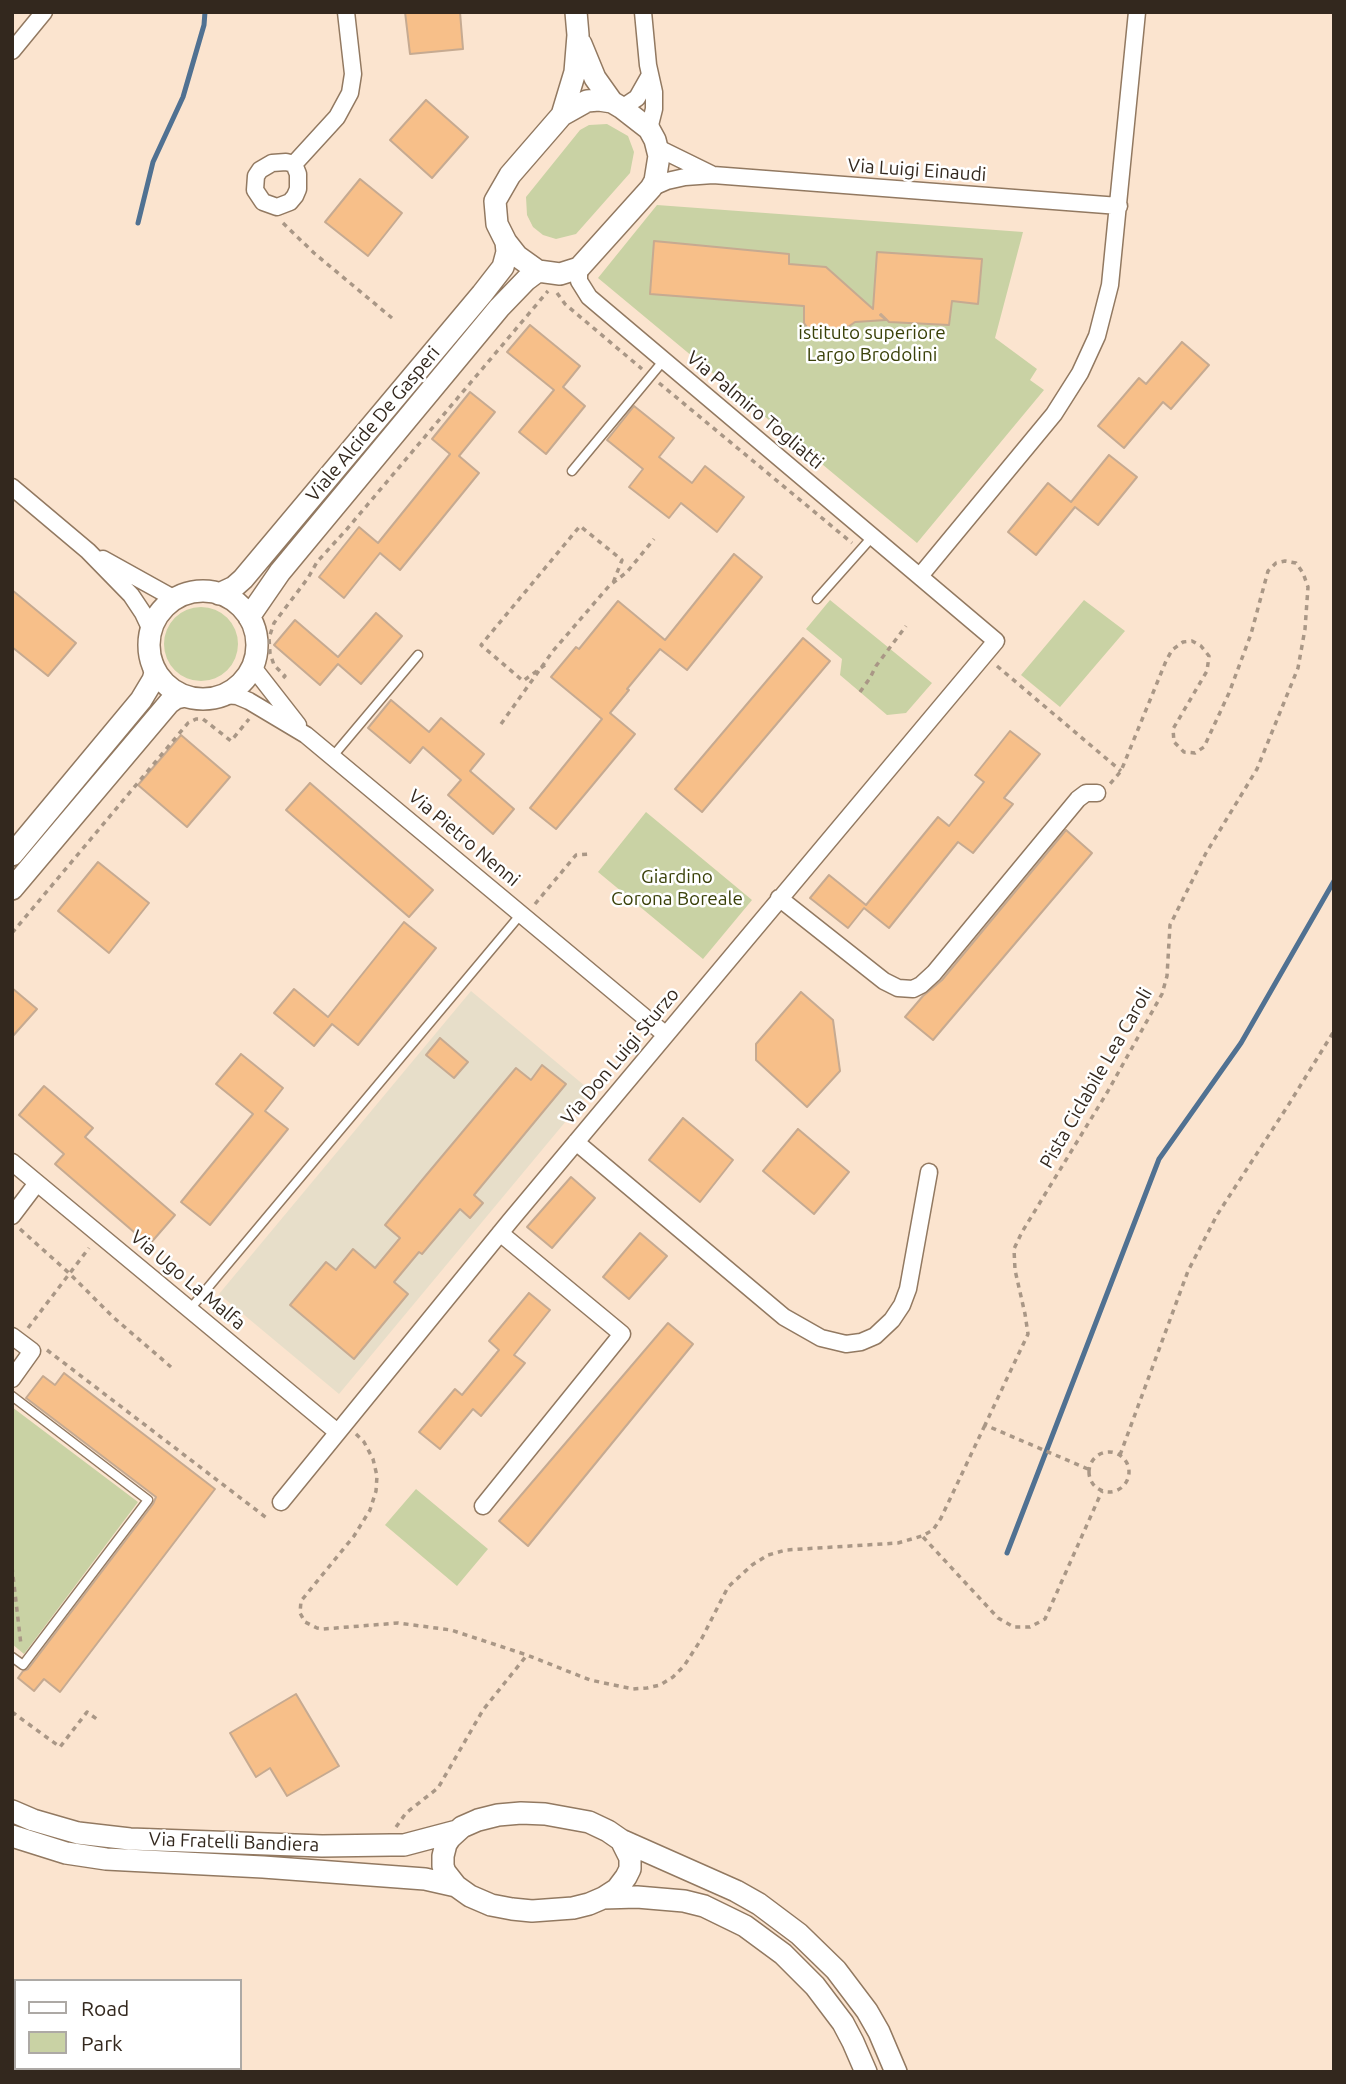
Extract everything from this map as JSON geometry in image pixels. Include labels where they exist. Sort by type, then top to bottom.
[{"type":"street","points":[[12,51],[44,12]]},
{"type":"street","points":[[293,164],[337,117],[350,93],[353,79],[346,12]]},
{"type":"street","points":[[562,115],[575,72],[578,35],[576,12]]},
{"type":"street","points":[[643,12],[654,92],[653,139],[659,164],[651,188],[579,268],[560,274],[538,271],[517,256],[497,225],[495,201],[499,192],[510,175],[562,115],[587,101],[599,100],[617,105],[638,98],[650,75]]},
{"type":"street","points":[[920,576],[1037,436],[1064,398],[1089,355],[1107,301],[1119,206],[1137,12]]},
{"type":"street","points":[[578,35],[601,90],[653,139]]},
{"type":"street","name":"Via Luigi Einaudi","points":[[653,139],[713,175]]},
{"type":"street","points":[[272,163],[293,164],[298,174],[295,196],[277,207],[263,202],[255,190],[256,176],[260,170],[272,163]]},
{"type":"street","name":"Via Luigi Einaudi","points":[[651,188],[667,181],[713,175],[1119,206]]},
{"type":"street","name":"Viale Alcide De Gasperi","points":[[219,594],[243,579],[482,293],[503,267],[507,252],[506,242]]},
{"type":"street","name":"Via Palmiro Togliatti","points":[[579,268],[578,276],[586,293],[996,641]]},
{"type":"street","name":"Viale Alcide De Gasperi","points":[[249,617],[279,572],[499,307],[538,271]]},
{"type":"street","points":[[12,487],[88,551],[131,595],[151,630]]},
{"type":"street","points":[[88,551],[175,599]]},
{"type":"street","points":[[12,855],[141,700],[155,673],[149,651],[151,630],[164,607],[192,592],[211,592],[236,603],[249,617],[256,636],[253,666],[241,683],[223,695],[204,699],[185,696],[170,702],[12,889]]},
{"type":"street","name":"Via Don Luigi Sturzo","points":[[281,1502],[500,1233],[996,641]]},
{"type":"street","points":[[153,665],[166,684],[185,696]]},
{"type":"street","points":[[253,666],[306,735]]},
{"type":"street","name":"Via Pietro Nenni","points":[[223,695],[241,697],[306,735],[666,1035]]},
{"type":"street","points":[[779,898],[884,981],[898,988],[913,989],[934,973],[1078,799],[1087,793],[1097,793]]},
{"type":"street","points":[[576,1142],[784,1317],[821,1338],[846,1344],[875,1336],[892,1320],[904,1301],[929,1172]]},
{"type":"street","name":"Via Ugo La Malfa","points":[[12,1162],[191,1309],[341,1426]]},
{"type":"street","points":[[12,1216],[37,1183]]},
{"type":"street","points":[[483,1506],[622,1335],[500,1233]]},
{"type":"street","points":[[12,1378],[21,1343]]},
{"type":"street","name":"Via Fratelli Bandiera","points":[[12,1811],[78,1833],[130,1839],[322,1846],[400,1845],[457,1831],[488,1817],[509,1814],[534,1813],[589,1822],[608,1830],[621,1840],[736,1891],[799,1934],[836,1970],[867,2011],[896,2072]]},
{"type":"street","points":[[456,1886],[445,1872],[443,1860],[446,1844],[457,1831]]},
{"type":"street","name":"Via Fratelli Bandiera","points":[[12,1836],[66,1853],[106,1859],[332,1871],[425,1879],[456,1886],[481,1901],[512,1909],[554,1910],[589,1904],[617,1889],[630,1869],[629,1854],[621,1840]]},
{"type":"street","name":"Via Fratelli Bandiera","points":[[603,1898],[637,1897],[684,1901],[714,1910],[745,1926],[783,1954],[815,1986],[842,2023],[866,2072]]},
{"type":"lane","points":[[572,471],[664,360]]},
{"type":"lane","points":[[817,600],[873,536]]},
{"type":"lane","points":[[333,756],[418,654]]},
{"type":"lane","points":[[191,1309],[523,914]]},
{"type":"lane","points":[[12,1396],[148,1500],[16,1662]]},
{"type":"path","points":[[263,202],[314,253],[392,318]]},
{"type":"path","points":[[272,692],[285,676],[274,665],[271,656],[270,638],[274,623],[317,562],[551,289],[565,304],[849,542],[862,549]]},
{"type":"path","points":[[545,665],[523,681],[481,645],[580,526],[622,559],[613,583]]},
{"type":"path","points":[[501,724],[553,651],[654,539]]},
{"type":"path","name":"Pista Ciclabile Lea Caroli","points":[[922,1536],[938,1525],[1028,1334],[1015,1270],[1016,1244],[1108,1091],[1162,994],[1167,976],[1170,925],[1206,853],[1257,769],[1298,668],[1305,629],[1308,587],[1296,564],[1285,561],[1276,563],[1268,571],[1229,693],[1204,747],[1195,753],[1184,752],[1174,742],[1173,729],[1207,671],[1209,656],[1201,646],[1192,641],[1183,642],[1172,650],[1166,661],[1121,771],[1110,785],[1097,793]]},
{"type":"path","points":[[860,692],[906,626]]},
{"type":"path","points":[[985,655],[1121,771]]},
{"type":"path","points":[[12,933],[188,723],[203,719],[231,741],[260,707]]},
{"type":"path","points":[[523,914],[576,855],[591,854]]},
{"type":"path","points":[[1120,1455],[1188,1270],[1217,1215],[1334,1031]]},
{"type":"path","points":[[12,1223],[170,1367]]},
{"type":"path","points":[[100,1234],[69,1273],[21,1343],[44,1348],[268,1518]]},
{"type":"path","points":[[985,1424],[1088,1469]]},
{"type":"path","points":[[341,1426],[364,1443],[373,1459],[377,1476],[376,1491],[370,1510],[354,1536],[300,1601],[302,1619],[310,1626],[323,1629],[398,1623],[451,1630],[527,1655],[590,1680],[633,1689],[660,1685],[674,1677],[702,1638],[728,1587],[752,1565],[768,1555],[786,1550],[898,1543],[922,1536],[998,1618],[1014,1627],[1030,1627],[1045,1619],[1102,1491]]},
{"type":"path","points":[[1112,1452],[1120,1455],[1128,1464],[1125,1483],[1115,1491],[1102,1491],[1091,1483],[1088,1469],[1093,1458],[1112,1452]]},
{"type":"path","points":[[12,1567],[16,1662]]},
{"type":"path","points":[[392,1833],[406,1813],[439,1788],[483,1710],[527,1655]]},
{"type":"path","points":[[12,1712],[60,1747],[87,1712],[98,1720]]},
{"type":"shaded area","points":[[471,991],[591,1091],[339,1394],[219,1294]]},
{"type":"green space","points":[[607,124],[628,136],[634,152],[630,173],[576,234],[556,239],[543,235],[533,227],[527,215],[526,197],[580,130],[589,125]]},
{"type":"green space","name":"istituto superiore Largo Brodolini","points":[[657,205],[1023,232],[995,338],[1037,369],[1030,380],[1044,390],[917,543],[598,278]]},
{"type":"green space","points":[[830,600],[932,683],[906,713],[887,715],[840,675],[842,659],[806,629]]},
{"type":"green space","points":[[1084,600],[1125,631],[1060,707],[1021,675]]},
{"type":"green space","points":[[201,607],[215,610],[227,618],[235,630],[238,644],[235,658],[227,670],[215,678],[201,681],[187,678],[175,670],[167,658],[164,644],[167,630],[175,618],[187,610]]},
{"type":"green space","name":"Giardino Corona Boreale","points":[[646,812],[752,900],[703,959],[598,872]]},
{"type":"green space","points":[[12,1407],[138,1502],[24,1654],[12,1644]]},
{"type":"green space","points":[[416,1489],[488,1549],[457,1586],[385,1525]]},
{"type":"building","points":[[405,12],[460,12],[463,49],[410,54]]},
{"type":"building","points":[[426,100],[468,137],[432,178],[390,140]]},
{"type":"building","points":[[360,179],[402,213],[368,256],[325,222]]},
{"type":"building","points":[[654,241],[789,254],[789,264],[826,267],[873,309],[877,252],[982,259],[978,304],[952,301],[949,325],[889,322],[881,314],[886,320],[855,322],[834,337],[813,336],[804,323],[804,306],[650,294]]},
{"type":"building","points":[[530,325],[580,366],[563,387],[585,406],[546,454],[519,432],[554,390],[507,352]]},
{"type":"building","points":[[1182,342],[1209,365],[1171,409],[1163,402],[1124,448],[1098,426],[1139,378],[1146,384]]},
{"type":"building","points":[[470,392],[495,412],[459,456],[479,473],[400,570],[380,553],[344,598],[319,577],[359,527],[378,543],[450,454],[432,439]]},
{"type":"building","points":[[634,406],[674,438],[659,457],[692,483],[705,466],[744,497],[717,532],[681,503],[669,518],[629,487],[643,469],[607,440]]},
{"type":"building","points":[[1109,455],[1137,477],[1098,525],[1075,507],[1036,555],[1008,532],[1048,483],[1071,502]]},
{"type":"building","points":[[734,554],[762,577],[687,670],[660,649],[627,689],[629,690],[610,713],[635,734],[556,829],[530,808],[602,719],[551,677],[576,647],[579,649],[618,601],[665,640]]},
{"type":"building","points":[[12,590],[76,643],[48,676],[12,647]]},
{"type":"building","points":[[376,613],[402,636],[361,684],[338,664],[320,685],[274,645],[295,620],[338,657]]},
{"type":"building","points":[[803,638],[830,661],[702,812],[675,789]]},
{"type":"building","points":[[391,700],[429,732],[441,718],[484,754],[470,771],[514,809],[493,834],[448,795],[461,780],[423,747],[410,763],[368,728]]},
{"type":"building","points":[[1010,731],[1040,754],[1004,798],[1013,804],[973,853],[958,842],[889,928],[864,908],[848,928],[810,898],[829,875],[866,905],[938,817],[949,826],[984,782],[975,775]]},
{"type":"building","points":[[181,735],[230,777],[187,827],[138,785]]},
{"type":"building","points":[[310,783],[433,890],[409,917],[286,810]]},
{"type":"building","points":[[1066,830],[1092,853],[933,1040],[905,1017],[923,996],[942,980]]},
{"type":"building","points":[[98,862],[149,903],[109,953],[58,911]]},
{"type":"building","points":[[404,922],[436,948],[358,1045],[332,1024],[314,1046],[274,1013],[294,989],[328,1017]]},
{"type":"building","points":[[12,988],[37,1009],[12,1037]]},
{"type":"building","points":[[801,992],[833,1020],[840,1071],[807,1107],[756,1060],[756,1044]]},
{"type":"building","points":[[440,1038],[468,1062],[454,1078],[426,1055]]},
{"type":"building","points":[[241,1054],[283,1088],[265,1111],[288,1129],[210,1225],[181,1202],[253,1114],[216,1084]]},
{"type":"building","points":[[542,1065],[566,1084],[474,1195],[483,1203],[470,1218],[460,1209],[394,1282],[408,1294],[354,1359],[290,1305],[326,1262],[336,1270],[353,1249],[375,1268],[400,1238],[385,1225],[516,1068],[531,1080]]},
{"type":"building","points":[[44,1086],[93,1128],[85,1137],[175,1215],[149,1245],[55,1164],[64,1154],[19,1115]]},
{"type":"building","points":[[683,1118],[733,1160],[700,1202],[649,1160]]},
{"type":"building","points":[[798,1129],[849,1172],[814,1214],[763,1171]]},
{"type":"building","points":[[571,1177],[595,1198],[552,1248],[527,1227]]},
{"type":"building","points":[[640,1233],[667,1256],[629,1299],[603,1277]]},
{"type":"building","points":[[529,1293],[550,1310],[514,1355],[525,1363],[481,1416],[473,1409],[440,1449],[419,1432],[455,1389],[462,1395],[499,1350],[489,1341]]},
{"type":"building","points":[[668,1323],[693,1344],[528,1546],[499,1521]]},
{"type":"building","points":[[64,1373],[215,1489],[60,1692],[44,1679],[34,1691],[18,1678],[28,1669],[156,1497],[26,1398],[43,1376],[55,1385]]},
{"type":"building","points":[[296,1694],[339,1766],[287,1796],[270,1768],[256,1777],[230,1733]]},
{"type":"waterway","points":[[138,223],[153,162],[183,97],[204,25],[205,12]]},
{"type":"waterway","points":[[1007,1553],[1159,1159],[1241,1043],[1334,881]]}]
